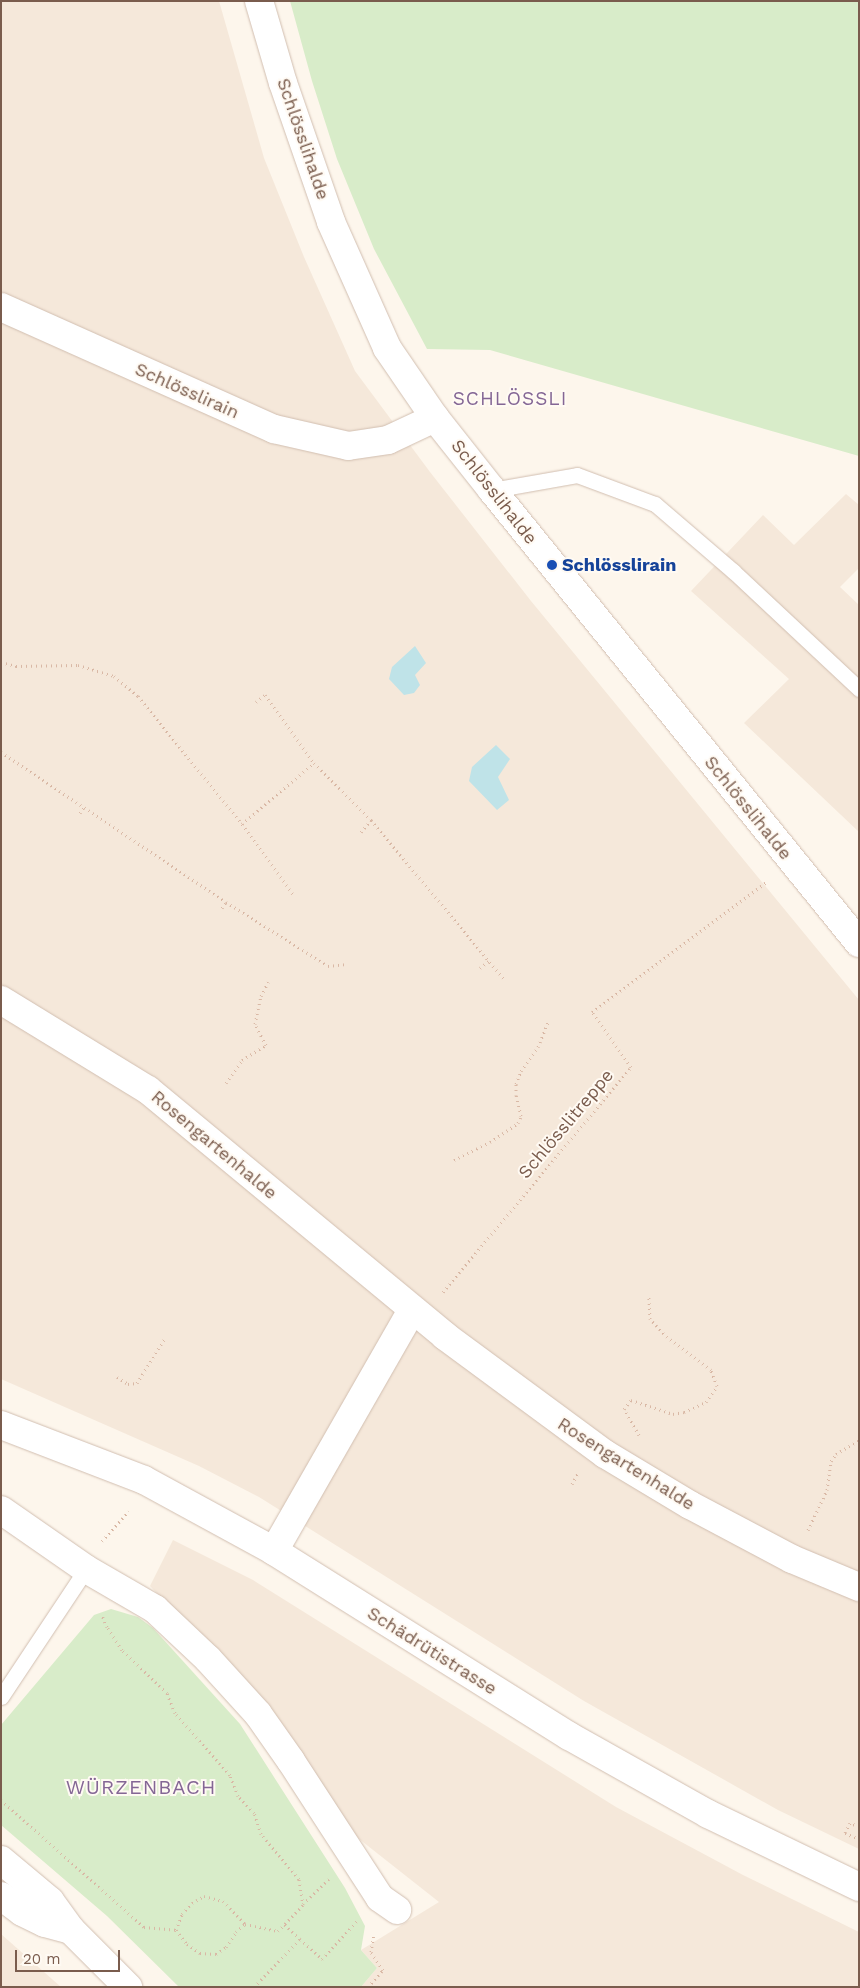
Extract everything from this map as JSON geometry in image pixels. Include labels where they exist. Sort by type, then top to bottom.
[{"type":"street","name":"Schlösslihalde","points":[[260,1],[283,83],[331,222],[387,348],[435,418],[492,490],[859,943]]},
{"type":"street","name":"Schlösslirain","points":[[1,307],[274,429],[348,446],[388,440],[435,418]]},
{"type":"street","name":"Rosengartenhalde","points":[[1,1000],[148,1090],[412,1310],[552,1416],[631,1471],[792,1560],[859,1588]]},
{"type":"street","points":[[274,1551],[412,1310]]},
{"type":"street","name":"Schädrütistrasse","points":[[1,1425],[144,1480],[274,1551],[569,1736],[708,1814],[859,1887]]},
{"type":"street","points":[[1,1510],[86,1569],[155,1609],[208,1659],[252,1707],[292,1761],[389,1904]]},
{"type":"street","points":[[1,1860],[50,1900],[71,1930],[120,1984]]},
{"type":"street","points":[[1,1896],[22,1912],[45,1924],[71,1930]]},
{"type":"lane","points":[[492,490],[577,475],[655,504],[733,571],[859,689]]},
{"type":"lane","points":[[1,1697],[86,1569]]},
{"type":"path","points":[[1,662],[16,666],[78,665],[114,676],[138,696],[242,824],[293,894]]},
{"type":"path","points":[[256,702],[265,695],[314,762],[371,820],[504,978]]},
{"type":"path","points":[[1,752],[226,902],[328,966],[346,964]]},
{"type":"path","points":[[242,824],[314,762]]},
{"type":"path","points":[[80,813],[84,807]]},
{"type":"path","points":[[361,832],[371,820]]},
{"type":"path","name":"Schlösslitreppe","points":[[437,1299],[631,1067],[592,1012],[769,881]]},
{"type":"path","points":[[222,908],[226,902]]},
{"type":"path","points":[[480,968],[489,961]]},
{"type":"path","points":[[226,1083],[242,1060],[266,1045],[255,1024],[261,996],[268,982]]},
{"type":"path","points":[[454,1160],[490,1142],[518,1123],[521,1116],[516,1095],[516,1084],[521,1072],[538,1047],[549,1020]]},
{"type":"path","points":[[641,1437],[627,1418],[624,1409],[631,1400],[637,1400],[673,1414],[684,1412],[706,1402],[716,1386],[711,1370],[667,1337],[650,1319],[649,1297]]},
{"type":"path","points":[[117,1378],[128,1384],[137,1384],[166,1338]]},
{"type":"path","points":[[806,1532],[827,1490],[831,1461],[836,1454],[859,1440]]},
{"type":"path","points":[[104,1540],[130,1511]]},
{"type":"path","points":[[86,1569],[107,1627],[122,1650],[167,1693],[175,1713],[230,1776],[238,1796],[254,1813],[262,1834],[299,1879],[303,1905],[278,1931],[245,1924],[223,1901],[204,1896],[192,1903],[182,1914],[176,1930]]},
{"type":"path","points":[[1,1800],[144,1927],[176,1930],[187,1944],[200,1953],[216,1954],[226,1947],[236,1932],[245,1924]]},
{"type":"path","points":[[859,1826],[850,1822],[845,1832],[859,1839]]},
{"type":"path","points":[[284,1924],[322,1959],[389,1904]]},
{"type":"path","points":[[368,1987],[383,1970],[371,1952],[389,1904]]},
{"type":"path","points":[[254,1987],[300,1938]]},
{"type":"shaded area","points":[[1,1],[219,1],[264,158],[304,257],[355,371],[430,472],[531,601],[859,1000],[859,1849],[778,1810],[584,1701],[259,1497],[199,1466],[1,1379]]},
{"type":"shaded area","points":[[846,494],[859,505],[859,568],[840,587],[859,605],[859,832],[744,723],[789,679],[691,591],[763,515],[794,545]]},
{"type":"shaded area","points":[[173,1540],[253,1580],[616,1807],[743,1875],[859,1932],[859,1987],[361,1987],[377,1968],[361,1950],[439,1902],[349,1831],[274,1714],[150,1586]]},
{"type":"shaded area","points":[[1,1934],[61,1987],[1,1987]]},
{"type":"green space","points":[[290,1],[859,1],[859,456],[490,350],[427,349],[374,249],[337,159],[312,81]]},
{"type":"green space","points":[[111,1609],[138,1617],[153,1628],[240,1724],[345,1888],[365,1926],[361,1950],[377,1968],[361,1987],[179,1987],[107,1916],[1,1825],[1,1725],[94,1615]]},
{"type":"water","points":[[415,646],[426,663],[415,675],[420,685],[414,693],[404,695],[389,679],[392,667]]},
{"type":"water","points":[[496,745],[510,759],[498,777],[509,800],[497,810],[469,781],[472,767]]},
{"type":"place","name":"Schlösslirain","points":[[552,565]]},
{"type":"district","name":"SCHLÖSSLI","points":[[510,399]]},
{"type":"district","name":"WÜRZENBACH","points":[[141,1787]]}]
